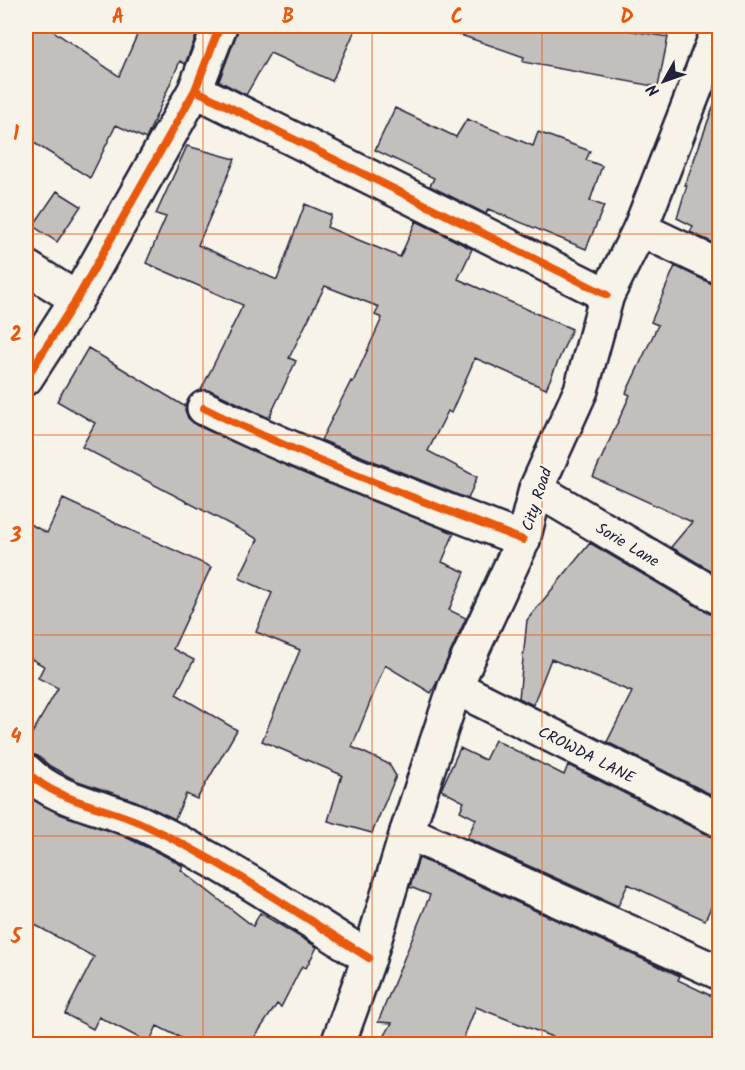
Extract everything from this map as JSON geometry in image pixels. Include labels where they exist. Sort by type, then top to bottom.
[{"type":"street","points":[[26,378],[77,299],[195,90],[220,26]]},
{"type":"street","name":"City Road","points":[[338,1044],[369,958],[407,832],[455,687],[523,540],[536,489],[581,390],[607,295],[640,229],[720,26]]},
{"type":"street","points":[[195,90],[607,295]]},
{"type":"street","points":[[640,229],[720,267]]},
{"type":"street","points":[[26,267],[77,299]]},
{"type":"street","points":[[204,408],[241,427],[523,540]]},
{"type":"street","name":"Sorie Lane","points":[[536,489],[720,598]]},
{"type":"street","name":"CROWDA LANE","points":[[455,687],[720,820]]},
{"type":"street","points":[[26,771],[36,781],[68,798],[144,824],[216,862],[369,958]]},
{"type":"street","points":[[407,832],[720,973]]},
{"type":"building","points":[[26,26],[46,26],[119,76],[141,26],[200,26],[185,64],[180,61],[146,139],[116,125],[90,178],[26,138]]},
{"type":"building","points":[[238,26],[357,26],[332,81],[270,53],[246,95],[219,81]]},
{"type":"building","points":[[447,26],[604,26],[668,37],[658,87],[523,62],[524,57],[446,30]]},
{"type":"building","points":[[716,99],[720,100],[720,246],[690,232],[693,226],[677,218],[687,185],[685,185]]},
{"type":"building","points":[[395,108],[456,137],[467,119],[533,146],[538,132],[590,151],[586,160],[602,166],[590,201],[604,206],[586,249],[488,209],[486,214],[430,186],[434,178],[375,150]]},
{"type":"building","points":[[187,146],[235,159],[198,245],[277,280],[305,204],[331,215],[327,227],[400,257],[416,221],[472,249],[458,279],[572,329],[546,389],[475,358],[451,413],[448,411],[428,451],[477,477],[468,499],[321,440],[351,381],[353,382],[382,318],[375,315],[379,307],[325,286],[289,358],[296,361],[269,418],[212,391],[201,390],[243,305],[146,263],[166,217],[156,214]]},
{"type":"building","points":[[57,191],[81,206],[57,242],[33,226]]},
{"type":"building","points":[[675,266],[712,284],[720,285],[720,563],[713,572],[671,547],[692,522],[593,477],[630,395],[626,393],[658,325],[651,322]]},
{"type":"building","points":[[88,348],[184,406],[186,404],[185,410],[188,418],[196,425],[315,478],[454,533],[442,562],[465,572],[449,610],[466,618],[436,684],[431,693],[385,665],[352,747],[389,764],[396,776],[372,833],[328,821],[342,775],[262,741],[300,650],[256,632],[272,593],[239,578],[258,539],[82,447],[95,423],[57,401]]},
{"type":"building","points":[[63,499],[211,567],[173,649],[194,660],[176,694],[237,730],[197,799],[186,794],[175,819],[136,801],[75,780],[50,766],[38,756],[26,753],[26,744],[58,688],[38,678],[44,666],[26,656],[26,522],[47,533]]},
{"type":"building","points":[[590,543],[710,614],[720,617],[720,799],[607,742],[632,692],[551,659],[533,705],[519,698],[527,620]]},
{"type":"building","points":[[495,740],[564,775],[568,765],[712,837],[720,838],[720,888],[705,920],[628,884],[618,906],[467,838],[476,819],[460,811],[464,802],[441,790],[460,748],[485,760]]},
{"type":"building","points":[[26,795],[60,814],[123,836],[183,866],[181,870],[253,926],[260,913],[317,947],[306,968],[302,966],[281,1007],[277,1004],[250,1044],[193,1044],[157,1026],[149,1043],[99,1017],[93,1029],[65,1014],[94,957],[26,920]]},
{"type":"building","points":[[419,858],[680,976],[678,980],[720,1000],[720,1044],[570,1044],[476,1007],[461,1044],[380,1044],[392,1023],[378,1022],[430,895],[410,887]]},
{"type":"cycle path","points":[[26,378],[77,299],[195,90],[220,26]]},
{"type":"cycle path","points":[[195,90],[607,295]]},
{"type":"cycle path","points":[[204,408],[322,461],[523,540]]},
{"type":"cycle path","points":[[26,771],[39,782],[67,797],[130,819],[174,839],[259,888],[369,958]]}]
